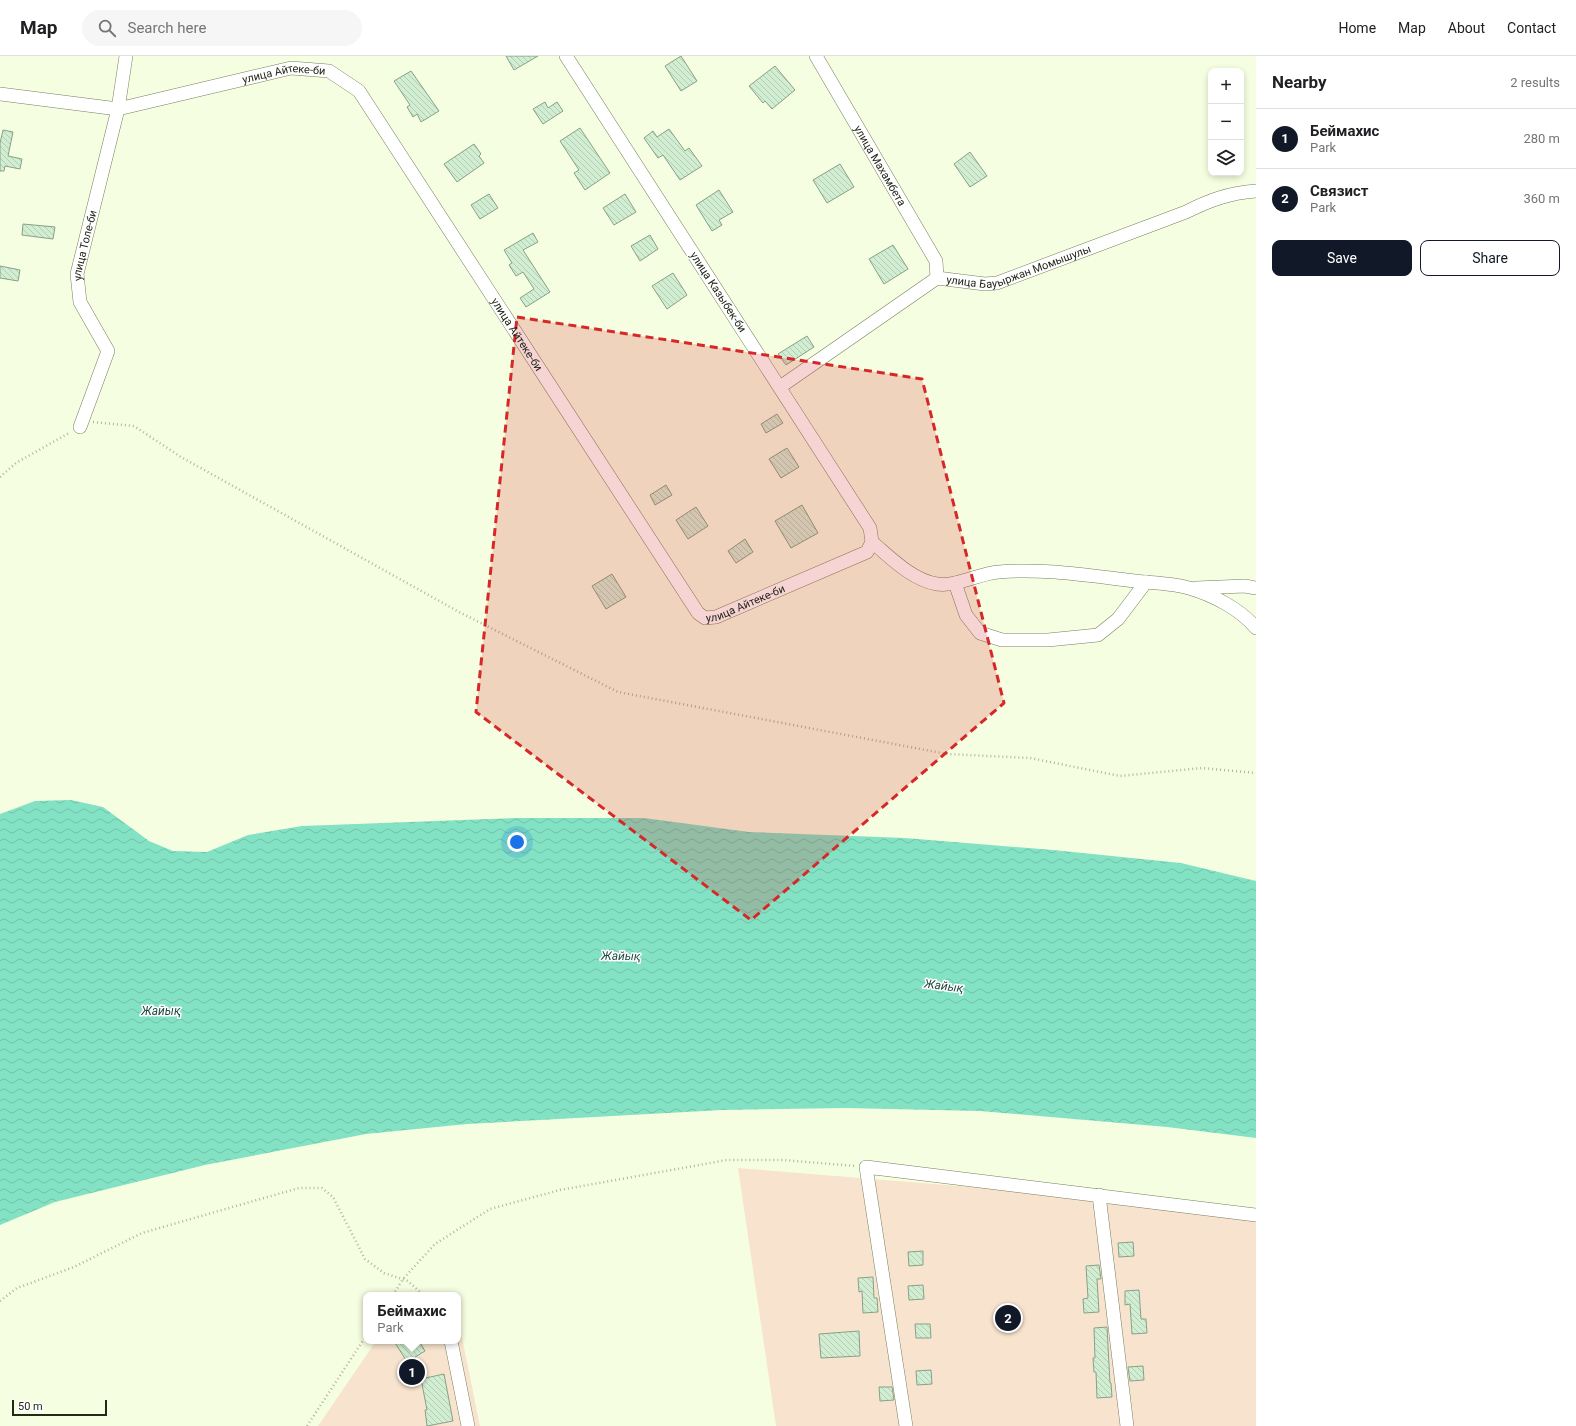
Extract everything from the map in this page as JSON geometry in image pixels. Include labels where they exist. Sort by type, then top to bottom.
[{"type":"street","name":"улица Толе-би","points":[[80,427],[108,351],[80,302],[77,274],[118,109],[126,56]]},
{"type":"street","name":"улица Казыбек-би","points":[[566,56],[870,528],[872,542]]},
{"type":"street","name":"улица Махамбета","points":[[816,56],[936,261],[937,278]]},
{"type":"street","name":"улица Айтеке-би","points":[[118,109],[292,68],[329,71],[359,91],[698,613],[705,618],[716,617],[867,552],[872,542]]},
{"type":"street","points":[[0,94],[118,109]]},
{"type":"street","name":"улица Бауыржан Момышулы","points":[[780,387],[937,278],[985,284],[997,283],[1186,212],[1212,200],[1236,192],[1256,191]]},
{"type":"street","points":[[872,542],[892,559],[920,579],[939,584],[955,583],[969,578],[998,572],[1022,570],[1086,575],[1188,588],[1244,586],[1256,588]]},
{"type":"street","points":[[955,583],[966,615],[980,633],[1002,640],[1048,640],[1098,635],[1118,619],[1146,582]]},
{"type":"street","points":[[1188,588],[1215,598],[1250,620],[1256,628]]},
{"type":"street","points":[[906,1426],[866,1167],[1256,1215]]},
{"type":"street","points":[[1099,1195],[1127,1426]]},
{"type":"street","points":[[452,1344],[468,1426]]},
{"type":"path","points":[[0,477],[16,463],[90,422],[134,426],[181,457],[459,612],[618,692],[947,754],[1030,758],[1120,776],[1202,768],[1256,773]]},
{"type":"path","points":[[395,1292],[403,1279],[435,1244],[490,1209],[560,1190],[727,1160],[783,1160],[866,1167]]},
{"type":"path","points":[[0,1301],[17,1288],[74,1267],[142,1232],[299,1188],[322,1188],[333,1197],[365,1259],[384,1273],[408,1281],[420,1292]]},
{"type":"path","points":[[307,1426],[363,1341]]},
{"type":"highlighted area","points":[[517,317],[922,379],[1004,703],[751,920],[476,712]]},
{"type":"shaded area","points":[[738,1168],[1256,1210],[1256,1426],[776,1426]]},
{"type":"shaded area","points":[[461,1333],[480,1426],[318,1426],[374,1344],[461,1344]]},
{"type":"water","name":"Жайық","points":[[71,800],[103,807],[149,841],[173,851],[207,852],[248,835],[302,826],[518,818],[644,818],[749,832],[905,838],[1053,850],[1181,863],[1256,881],[1256,1138],[1167,1127],[980,1111],[846,1108],[722,1110],[467,1124],[366,1134],[205,1165],[55,1202],[0,1225],[0,814],[35,801]]},
{"type":"building","points":[[506,56],[538,56],[514,70]]},
{"type":"building","points":[[681,56],[697,81],[681,91],[665,66]]},
{"type":"building","points":[[775,66],[795,90],[772,109],[765,101],[763,103],[749,86]]},
{"type":"building","points":[[411,71],[439,111],[421,122],[417,114],[413,117],[407,107],[410,105],[394,81]]},
{"type":"building","points":[[545,102],[548,108],[557,102],[563,111],[543,124],[533,109]]},
{"type":"building","points":[[580,128],[610,173],[585,190],[574,173],[579,170],[560,141]]},
{"type":"building","points":[[669,129],[685,151],[689,148],[702,166],[680,180],[663,155],[658,158],[644,138],[653,131],[657,137]]},
{"type":"building","points":[[3,130],[13,132],[8,156],[22,159],[20,169],[5,166],[4,171],[0,171],[0,143]]},
{"type":"building","points":[[474,144],[481,154],[479,156],[484,163],[457,182],[444,164]]},
{"type":"building","points":[[970,152],[987,176],[970,187],[954,164]]},
{"type":"building","points":[[840,164],[854,187],[827,203],[813,180]]},
{"type":"building","points":[[719,190],[733,212],[719,220],[722,225],[712,231],[696,205]]},
{"type":"building","points":[[489,194],[498,208],[480,219],[471,205]]},
{"type":"building","points":[[625,194],[636,212],[614,225],[603,208]]},
{"type":"building","points":[[23,224],[55,227],[53,239],[22,235]]},
{"type":"building","points":[[533,233],[538,242],[523,250],[550,292],[526,307],[520,298],[534,289],[523,272],[516,276],[509,265],[512,263],[504,250]]},
{"type":"building","points":[[650,235],[658,249],[640,261],[631,246]]},
{"type":"building","points":[[893,245],[908,269],[884,284],[869,259]]},
{"type":"building","points":[[0,266],[20,270],[18,281],[0,278]]},
{"type":"building","points":[[673,273],[687,295],[667,309],[652,286]]},
{"type":"building","points":[[807,336],[814,347],[786,365],[778,354]]},
{"type":"building","points":[[777,414],[783,423],[766,433],[761,424]]},
{"type":"building","points":[[787,448],[799,467],[781,478],[769,459]]},
{"type":"building","points":[[666,485],[672,495],[655,505],[650,495]]},
{"type":"building","points":[[802,505],[818,533],[791,548],[775,521]]},
{"type":"building","points":[[696,507],[708,526],[688,539],[676,520]]},
{"type":"building","points":[[745,539],[753,552],[736,563],[728,551]]},
{"type":"building","points":[[612,574],[626,597],[606,609],[592,586]]},
{"type":"building","points":[[1133,1242],[1134,1256],[1119,1257],[1118,1243]]},
{"type":"building","points":[[923,1251],[923,1265],[909,1266],[908,1252]]},
{"type":"building","points":[[1099,1265],[1101,1279],[1097,1279],[1099,1312],[1084,1313],[1083,1299],[1088,1298],[1086,1266]]},
{"type":"building","points":[[873,1277],[874,1298],[877,1298],[878,1312],[863,1313],[862,1291],[859,1292],[858,1278]]},
{"type":"building","points":[[923,1285],[924,1299],[909,1300],[908,1286]]},
{"type":"building","points":[[1139,1290],[1141,1319],[1146,1319],[1147,1333],[1132,1334],[1130,1304],[1125,1305],[1125,1291]]},
{"type":"building","points":[[915,1324],[930,1324],[931,1338],[916,1338]]},
{"type":"building","points":[[1107,1327],[1112,1397],[1097,1398],[1096,1372],[1094,1372],[1093,1358],[1095,1358],[1094,1328]]},
{"type":"building","points":[[859,1331],[860,1356],[821,1358],[819,1334]]},
{"type":"building","points":[[396,1344],[421,1344],[425,1351],[407,1362]]},
{"type":"building","points":[[1143,1366],[1144,1380],[1130,1381],[1128,1367]]},
{"type":"building","points":[[931,1370],[932,1384],[917,1385],[916,1371]]},
{"type":"building","points":[[444,1374],[453,1421],[427,1426],[425,1410],[427,1410],[421,1379]]},
{"type":"building","points":[[879,1387],[892,1387],[894,1400],[880,1401]]},
{"type":"place","name":"Связист","points":[[1008,1318]]},
{"type":"place","name":"Беймахис","points":[[412,1372]]}]
